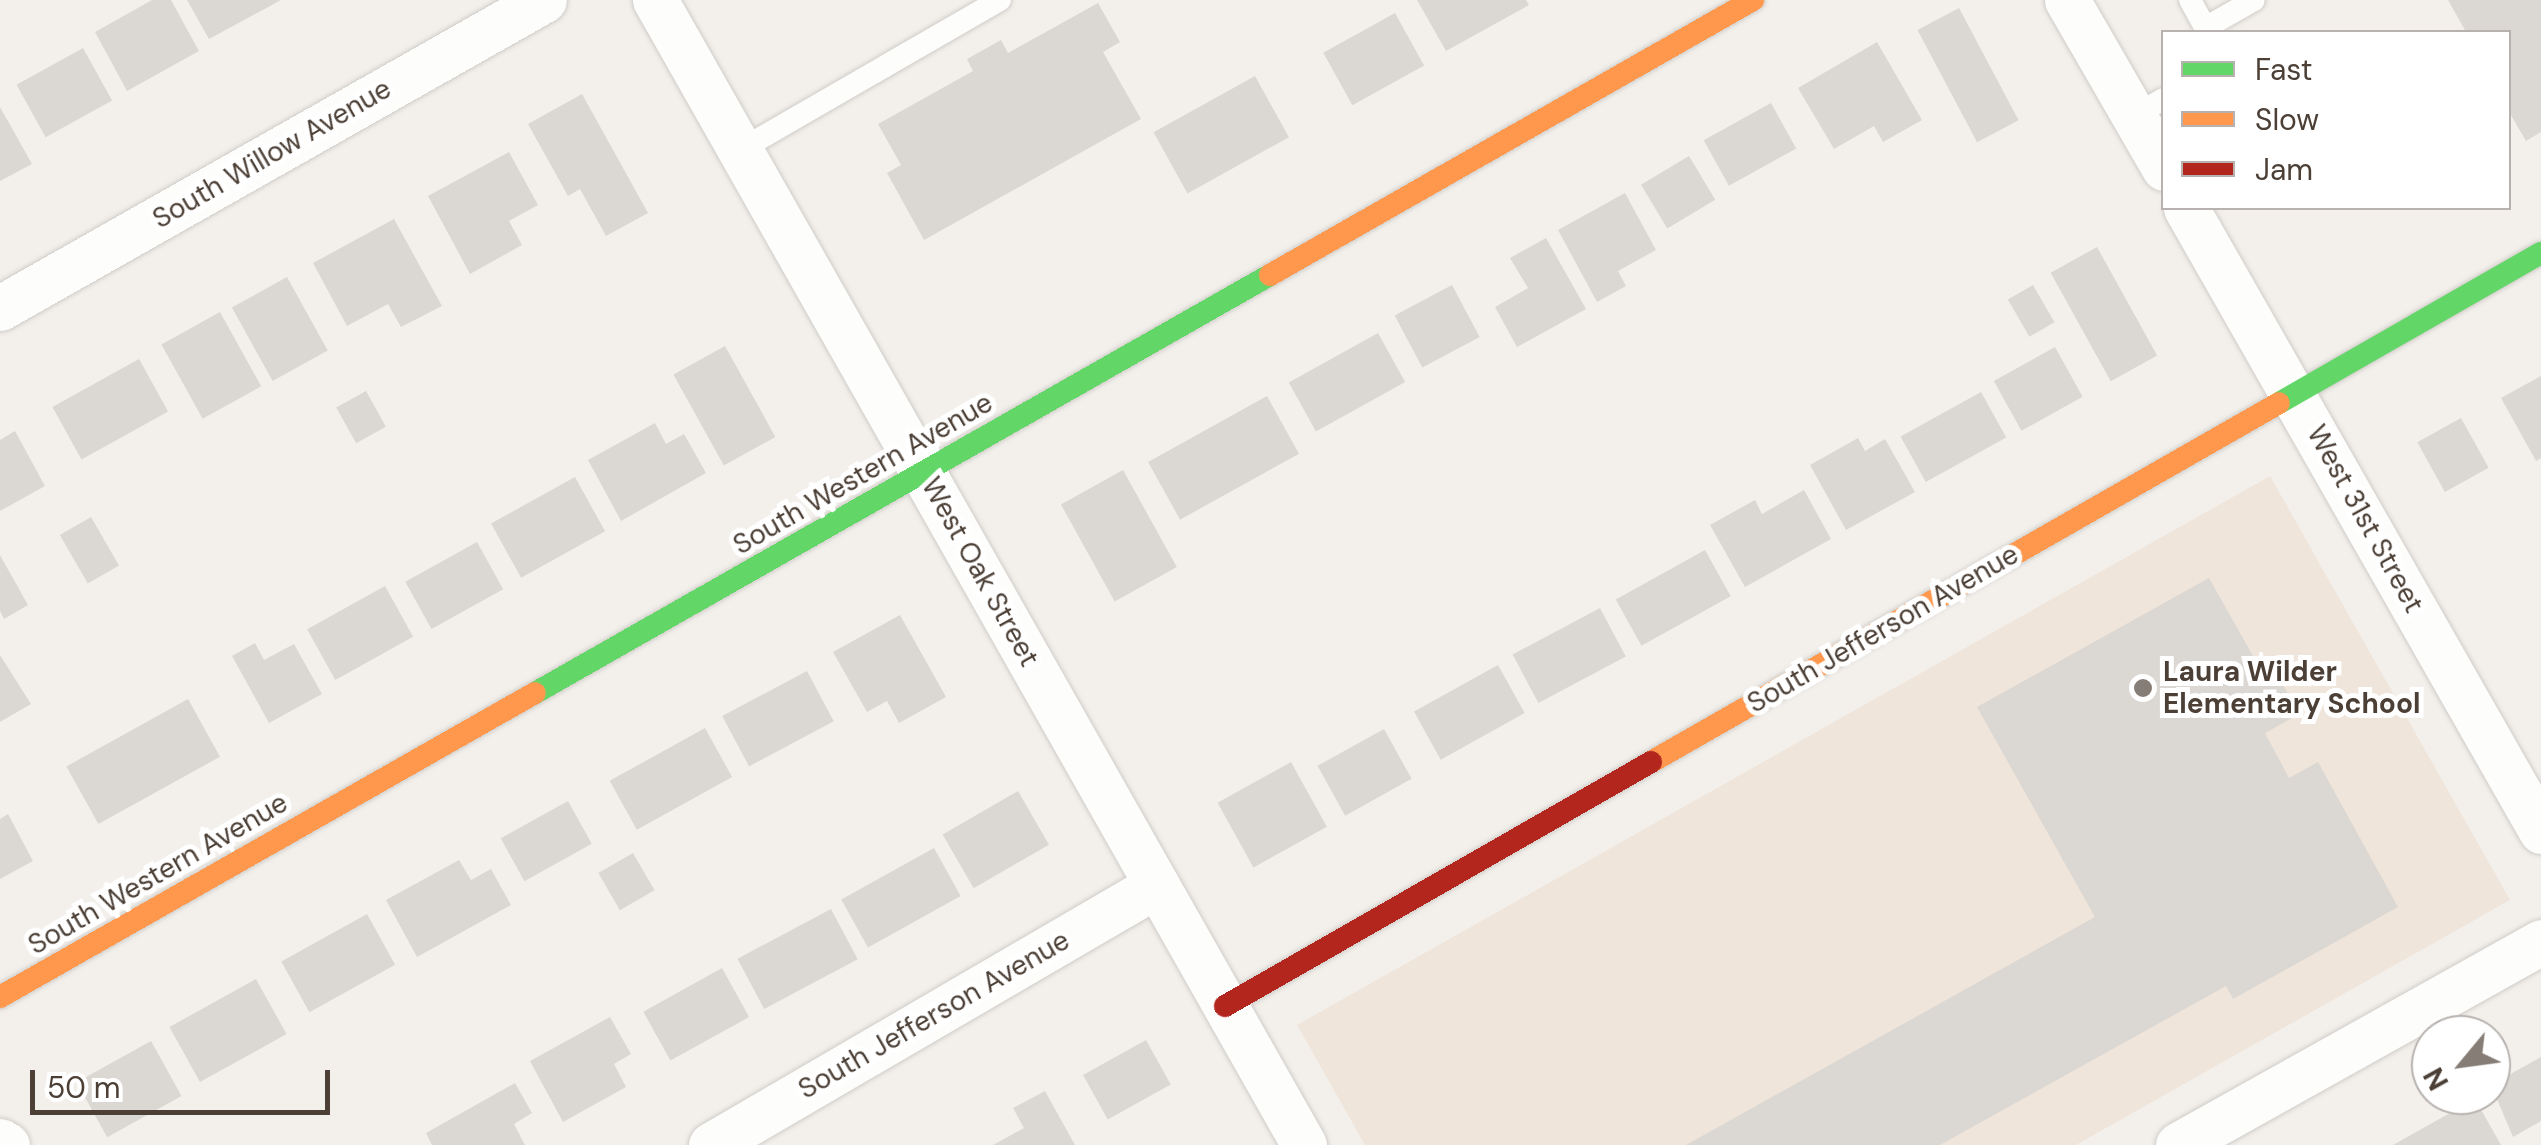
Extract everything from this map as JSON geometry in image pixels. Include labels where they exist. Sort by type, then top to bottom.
[{"type":"street","name":"South Willow Avenue","points":[[0,308],[544,0]]},
{"type":"street","name":"West Oak Street","points":[[655,0],[1304,1145]]},
{"type":"street","name":"South Western Avenue","points":[[0,998],[1753,0]]},
{"type":"street","points":[[2066,0],[2148,108],[2161,157]]},
{"type":"street","name":"West 31st Street","points":[[2187,210],[2541,831]]},
{"type":"street","name":"South Jefferson Avenue","points":[[1225,1006],[2541,253]]},
{"type":"street","name":"South Jefferson Avenue","points":[[711,1145],[1156,885]]},
{"type":"street","points":[[2178,1145],[2541,942]]},
{"type":"street","points":[[0,1140],[8,1145]]},
{"type":"lane","points":[[740,150],[1000,0]]},
{"type":"lane","points":[[2190,0],[2206,30],[2254,0]]},
{"type":"shaded area","name":"Laura Wilder Elementary School","points":[[2270,476],[2510,900],[2076,1145],[1365,1145],[1297,1025]]},
{"type":"building","points":[[152,0],[171,0],[199,51],[127,91],[95,32]]},
{"type":"building","points":[[187,0],[281,0],[209,39]]},
{"type":"building","points":[[1417,0],[1526,0],[1529,5],[1446,51]]},
{"type":"building","points":[[2448,0],[2541,0],[2541,132],[2526,141],[2511,115],[2511,30],[2465,30]]},
{"type":"building","points":[[1098,3],[1120,42],[1103,52],[1141,119],[924,240],[887,173],[901,165],[878,124],[973,71],[967,59],[1001,40],[1008,53]]},
{"type":"building","points":[[1959,8],[2019,120],[1977,142],[1918,30]]},
{"type":"building","points":[[1395,13],[1424,65],[1352,105],[1323,53]]},
{"type":"building","points":[[1877,42],[1922,120],[1883,142],[1874,126],[1834,149],[1798,88]]},
{"type":"building","points":[[83,48],[112,100],[46,137],[17,85]]},
{"type":"building","points":[[1255,76],[1289,137],[1187,193],[1154,132]]},
{"type":"building","points":[[582,94],[648,213],[606,236],[580,189],[568,196],[528,124]]},
{"type":"building","points":[[1771,103],[1796,148],[1729,186],[1704,140]]},
{"type":"building","points":[[0,107],[32,164],[0,181]]},
{"type":"building","points":[[509,152],[538,205],[509,221],[522,245],[470,274],[428,196]]},
{"type":"building","points":[[1689,156],[1715,200],[1667,229],[1641,185]]},
{"type":"building","points":[[1625,193],[1656,250],[1618,271],[1626,286],[1597,302],[1558,230]]},
{"type":"building","points":[[394,219],[442,306],[401,327],[388,304],[347,326],[313,263]]},
{"type":"building","points":[[1546,238],[1586,309],[1517,347],[1495,307],[1528,288],[1510,258]]},
{"type":"building","points":[[2097,247],[2157,355],[2111,381],[2051,273]]},
{"type":"building","points":[[287,277],[328,350],[273,381],[232,308]]},
{"type":"building","points":[[1452,285],[1480,337],[1422,368],[1395,316]]},
{"type":"building","points":[[2033,285],[2054,322],[2029,337],[2008,300]]},
{"type":"building","points":[[220,312],[261,386],[203,419],[161,344]]},
{"type":"building","points":[[1378,333],[1405,382],[1316,431],[1289,382]]},
{"type":"building","points":[[725,346],[775,437],[724,466],[673,375]]},
{"type":"building","points":[[2055,347],[2083,397],[2021,431],[1994,381]]},
{"type":"building","points":[[139,359],[168,411],[82,459],[52,407]]},
{"type":"building","points":[[2541,376],[2541,458],[2536,461],[2501,398]]},
{"type":"building","points":[[366,391],[386,427],[356,443],[336,407]]},
{"type":"building","points":[[1981,392],[2006,437],[1926,482],[1901,437]]},
{"type":"building","points":[[1267,396],[1299,454],[1180,520],[1148,462]]},
{"type":"building","points":[[2461,418],[2489,468],[2445,492],[2417,442]]},
{"type":"building","points":[[655,423],[666,444],[684,434],[706,473],[621,521],[588,460]]},
{"type":"building","points":[[15,431],[45,486],[0,511],[0,440]]},
{"type":"building","points":[[1858,438],[1865,451],[1885,439],[1915,492],[1846,530],[1810,465]]},
{"type":"building","points":[[1123,470],[1177,567],[1115,602],[1061,504]]},
{"type":"building","points":[[575,477],[605,531],[521,578],[491,524]]},
{"type":"building","points":[[1804,490],[1831,539],[1745,587],[1710,525],[1755,500],[1762,514]]},
{"type":"building","points":[[91,517],[119,565],[88,583],[60,535]]},
{"type":"building","points":[[477,542],[503,589],[431,629],[405,582]]},
{"type":"building","points":[[1705,550],[1731,596],[1641,646],[1616,599]]},
{"type":"building","points":[[0,555],[28,605],[4,619],[0,611]]},
{"type":"building","points":[[2209,578],[2266,679],[2277,674],[2299,714],[2265,733],[2289,778],[2318,762],[2398,907],[2233,999],[2226,986],[1940,1145],[1686,1145],[2095,917],[1977,707]]},
{"type":"building","points":[[385,586],[413,637],[335,680],[307,629]]},
{"type":"building","points":[[1600,608],[1626,657],[1538,703],[1513,654]]},
{"type":"building","points":[[900,615],[946,697],[899,723],[887,701],[867,712],[833,652]]},
{"type":"building","points":[[255,643],[264,660],[294,644],[322,694],[269,723],[232,656]]},
{"type":"building","points":[[0,655],[31,704],[0,722]]},
{"type":"building","points":[[1498,665],[1525,713],[1441,760],[1414,712]]},
{"type":"building","points":[[807,671],[834,721],[749,766],[722,716]]},
{"type":"building","points":[[188,699],[220,757],[98,824],[66,766]]},
{"type":"building","points":[[705,728],[732,777],[637,830],[610,781]]},
{"type":"building","points":[[1384,729],[1412,779],[1345,816],[1318,766]]},
{"type":"building","points":[[1291,762],[1327,827],[1253,867],[1218,803]]},
{"type":"building","points":[[1018,791],[1049,845],[974,888],[943,834]]},
{"type":"building","points":[[568,801],[592,844],[524,881],[501,838]]},
{"type":"building","points":[[8,814],[33,861],[0,879],[0,819]]},
{"type":"building","points":[[934,848],[961,896],[868,947],[841,899]]},
{"type":"building","points":[[633,853],[654,890],[620,910],[598,873]]},
{"type":"building","points":[[459,860],[471,880],[491,869],[511,905],[417,957],[386,900]]},
{"type":"building","points":[[831,909],[858,959],[764,1009],[737,959]]},
{"type":"building","points":[[367,914],[395,965],[309,1012],[281,962]]},
{"type":"building","points":[[722,968],[749,1017],[670,1061],[643,1012]]},
{"type":"building","points":[[256,979],[287,1034],[200,1082],[169,1027]]},
{"type":"building","points":[[610,1017],[631,1054],[614,1064],[626,1087],[563,1122],[530,1061]]},
{"type":"building","points":[[1146,1040],[1171,1085],[1108,1120],[1083,1075]]},
{"type":"building","points":[[151,1041],[182,1096],[107,1137],[77,1082]]},
{"type":"building","points":[[2541,1057],[2541,1121],[2513,1137],[2504,1115],[2511,1115],[2511,1074]]},
{"type":"building","points":[[515,1083],[532,1113],[514,1124],[525,1145],[432,1145],[426,1133]]},
{"type":"building","points":[[1045,1091],[1075,1145],[993,1145],[1024,1128],[1013,1108]]},
{"type":"building","points":[[2446,1115],[2484,1115],[2501,1145],[2393,1145]]},
{"type":"traffic: fast","points":[[2279,403],[2541,253]]},
{"type":"traffic: fast","points":[[535,693],[1270,275]]},
{"type":"traffic: slow","points":[[1270,275],[1753,0]]},
{"type":"traffic: slow","points":[[1651,762],[2279,403]]},
{"type":"traffic: slow","points":[[0,997],[535,693]]},
{"type":"traffic: jam","points":[[1225,1006],[1651,762]]},
{"type":"place","name":"Laura Wilder Elementary School","points":[[2143,688]]}]
